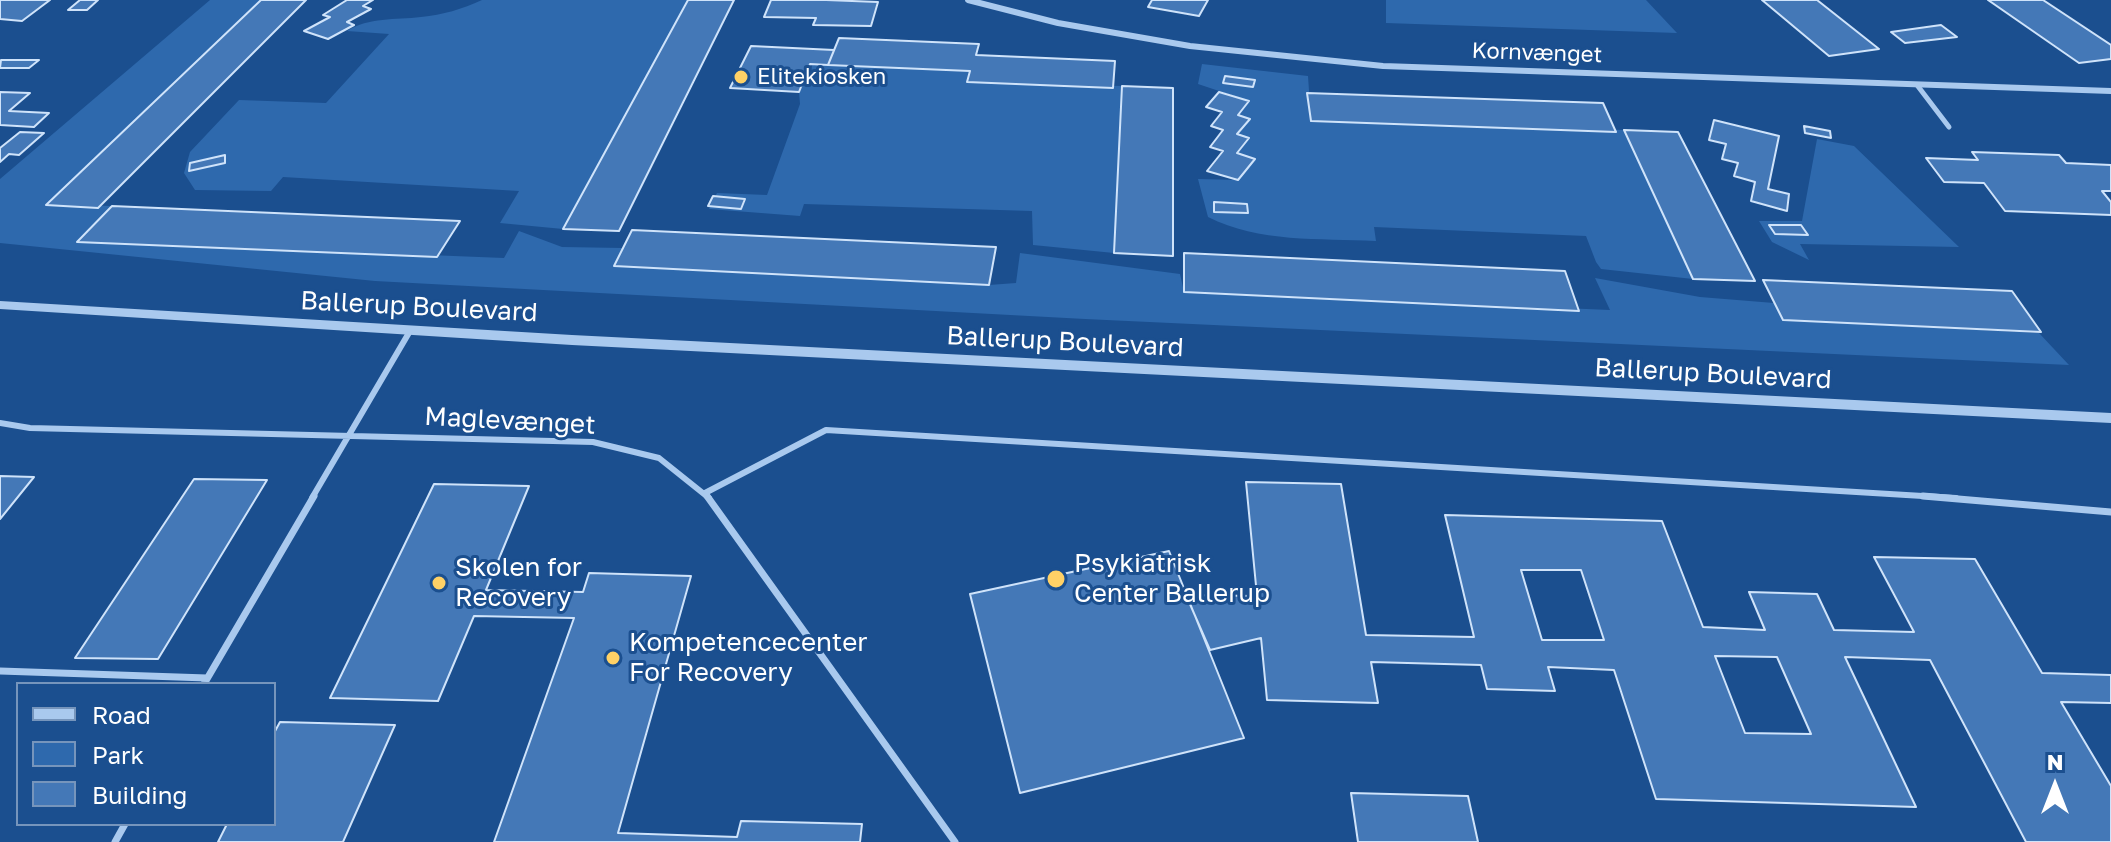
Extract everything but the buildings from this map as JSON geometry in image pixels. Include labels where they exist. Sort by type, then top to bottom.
[{"type":"street","name":"Kornvænget","points":[[968,0],[1058,23],[1265,55],[1383,66],[2111,91]]},
{"type":"street","name":"Ballerup Boulevard","points":[[0,302],[410,331],[2111,418]]},
{"type":"lane","points":[[1917,85],[1949,127]]},
{"type":"lane","points":[[0,671],[205,681],[410,331]]},
{"type":"lane","name":"Maglevænget","points":[[0,423],[30,428],[593,442],[659,458],[705,493],[955,842]]},
{"type":"lane","points":[[705,493],[826,430],[1100,444],[1969,499],[2111,512]]},
{"type":"green space","points":[[210,0],[261,0],[47,204],[112,206],[78,241],[504,258],[519,231],[562,247],[623,248],[615,266],[989,285],[1016,283],[1020,253],[1180,274],[1184,292],[1610,310],[1595,278],[1700,297],[1774,303],[1784,320],[2039,333],[2069,365],[1085,319],[375,281],[0,243],[0,179]]},
{"type":"green space","points":[[482,0],[688,0],[563,229],[500,223],[519,191],[283,177],[271,191],[195,190],[184,173],[190,152],[239,100],[326,103],[389,34],[347,31],[373,21],[445,13]]},
{"type":"green space","points":[[1386,0],[1646,0],[1677,33],[1386,23]]},
{"type":"green space","points":[[813,64],[970,71],[968,82],[1122,86],[1114,253],[1033,245],[1032,211],[804,204],[800,216],[709,209],[717,193],[767,195],[800,104],[799,92]]},
{"type":"green space","points":[[1202,64],[1308,76],[1311,120],[1624,130],[1693,279],[1601,269],[1586,236],[1374,227],[1376,241],[1311,239],[1248,231],[1208,217],[1198,179],[1238,180],[1254,159],[1237,153],[1248,138],[1237,134],[1249,119],[1238,115],[1249,101],[1198,84]]},
{"type":"green space","points":[[1817,139],[1854,146],[1959,247],[1800,244],[1809,260],[1772,242],[1759,221],[1802,221]]},
{"type":"place","name":"Elitekiosken","points":[[741,77]]},
{"type":"place","name":"Psykiatrisk Center Ballerup","points":[[1056,579]]},
{"type":"place","name":"Skolen for Recovery","points":[[439,583]]},
{"type":"place","name":"Kompetencecenter For Recovery","points":[[613,658]]}]
